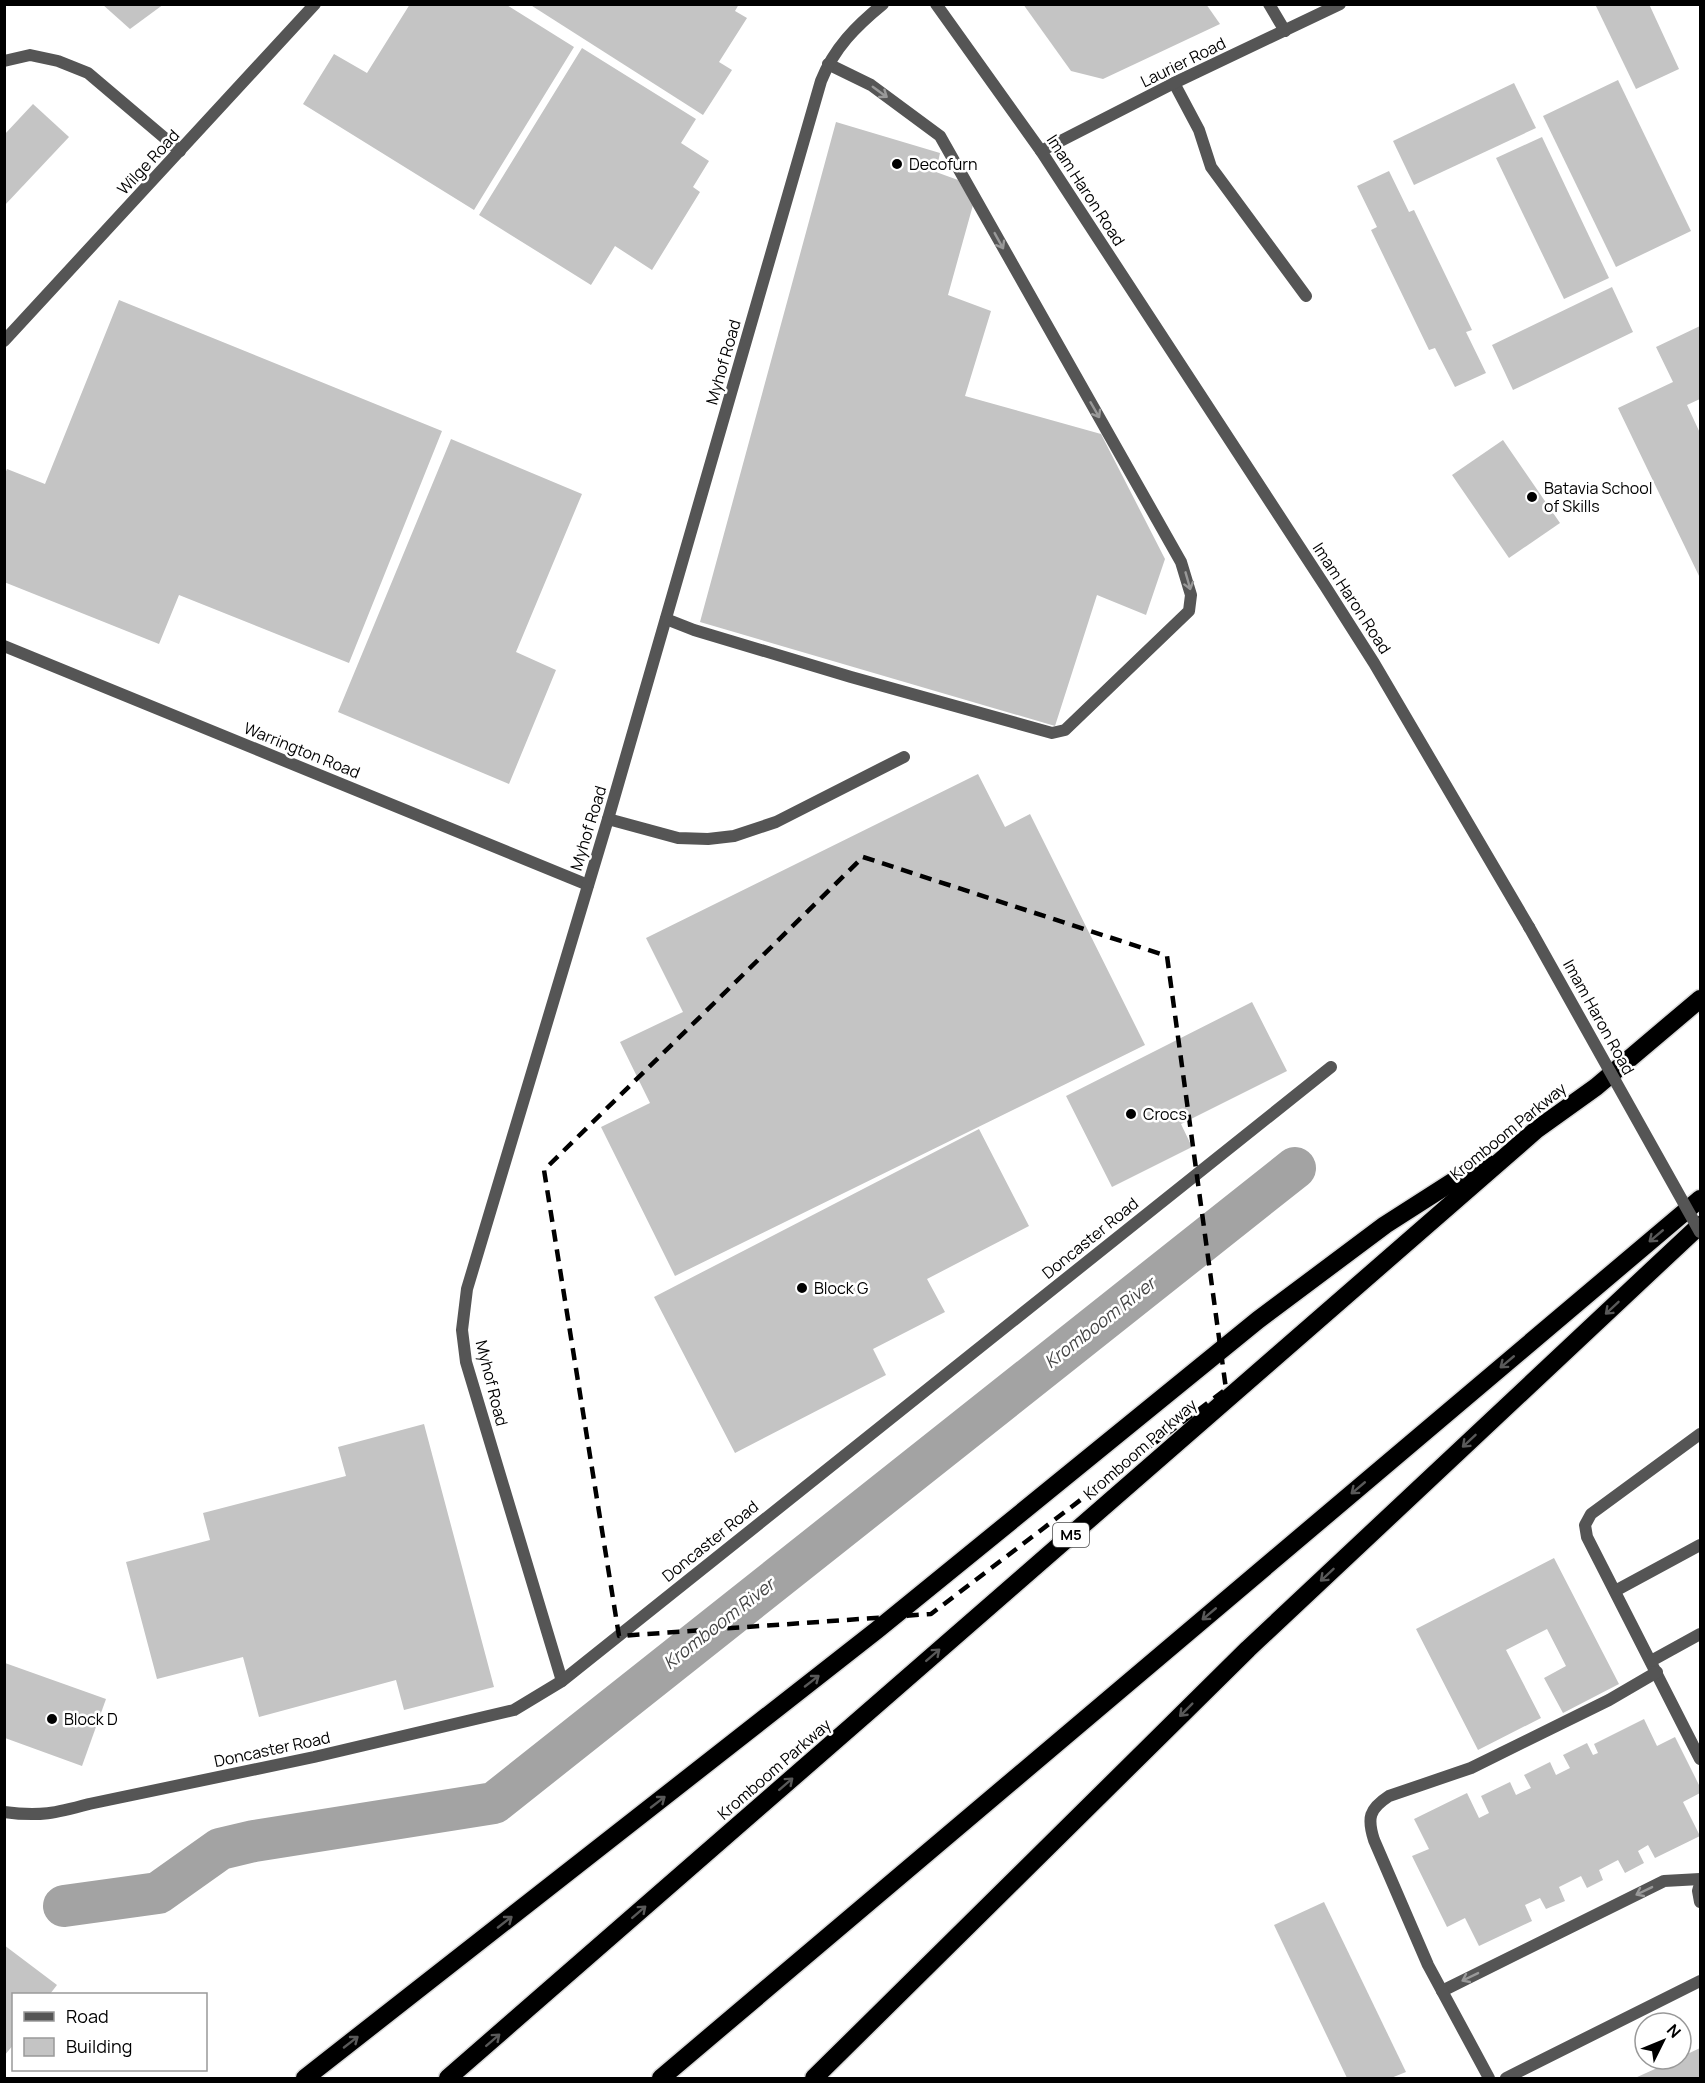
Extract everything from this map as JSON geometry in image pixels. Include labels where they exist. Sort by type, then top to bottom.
[{"type":"highway","name":"Kromboom Parkway","points":[[448,2079],[1536,1130],[1596,1087],[1701,999]]},
{"type":"highway","points":[[305,2079],[877,1630],[1258,1320],[1385,1225],[1536,1130]]},
{"type":"highway","points":[[661,2079],[1701,1199]]},
{"type":"highway","points":[[814,2079],[1248,1649],[1701,1225]]},
{"type":"street","name":"Wilge Road","points":[[4,341],[315,4]]},
{"type":"street","name":"Myhof Road","points":[[562,1681],[466,1362],[462,1330],[467,1289],[609,819],[821,81],[828,64],[859,23],[883,4]]},
{"type":"street","name":"Imam Haron Road","points":[[936,4],[1041,151],[1374,663],[1529,927],[1701,1232]]},
{"type":"street","points":[[1269,4],[1285,31]]},
{"type":"street","name":"Laurier Road","points":[[1041,151],[1340,4]]},
{"type":"street","points":[[4,61],[30,56],[58,61],[88,73],[180,151]]},
{"type":"street","points":[[666,619],[694,630],[829,670],[1052,733],[1065,730],[1189,611],[1191,595],[1181,562],[940,136],[871,85],[828,64]]},
{"type":"street","points":[[1174,84],[1199,130],[1211,167],[1306,296]]},
{"type":"street","name":"Warrington Road","points":[[4,646],[588,885]]},
{"type":"street","points":[[609,819],[678,838],[708,839],[734,836],[776,822],[904,758]]},
{"type":"street","name":"Doncaster Road","points":[[4,1812],[29,1815],[53,1813],[325,1755],[514,1710],[562,1681],[1331,1067]]},
{"type":"street","points":[[1701,1434],[1600,1507],[1586,1520],[1585,1526],[1587,1537],[1657,1672],[1695,1734],[1701,1759]]},
{"type":"street","points":[[1615,1591],[1701,1545]]},
{"type":"street","points":[[1651,1660],[1701,1634]]},
{"type":"street","points":[[1489,2079],[1428,1965],[1370,1829],[1372,1810],[1377,1803],[1389,1796],[1471,1768],[1609,1700],[1657,1672]]},
{"type":"street","points":[[1442,1991],[1664,1881],[1701,1879]]},
{"type":"street","points":[[1701,1884],[1698,1891],[1701,1902]]},
{"type":"street","points":[[1506,2079],[1701,1981]]},
{"type":"highlighted area","points":[[863,857],[1167,956],[1226,1389],[931,1614],[619,1636],[544,1170]]},
{"type":"building","points":[[102,4],[164,4],[130,29]]},
{"type":"building","points":[[410,4],[505,4],[574,47],[474,210],[303,104],[334,54],[367,73]]},
{"type":"building","points":[[529,4],[739,4],[735,11],[747,18],[719,62],[732,70],[703,115]]},
{"type":"building","points":[[1023,4],[1206,4],[1220,24],[1103,79],[1071,71]]},
{"type":"building","points":[[1595,4],[1649,4],[1679,69],[1636,89]]},
{"type":"building","points":[[582,48],[696,119],[681,143],[709,161],[693,187],[700,192],[652,270],[615,246],[591,285],[479,215]]},
{"type":"building","points":[[1618,80],[1691,231],[1616,267],[1543,116]]},
{"type":"building","points":[[1514,83],[1536,128],[1414,185],[1393,141]]},
{"type":"building","points":[[33,104],[69,137],[4,206],[4,135]]},
{"type":"building","points":[[836,122],[940,153],[936,172],[958,180],[973,205],[948,295],[991,311],[965,396],[1101,434],[1165,559],[1146,615],[1097,595],[1055,726],[700,622]]},
{"type":"building","points":[[1542,137],[1609,278],[1564,299],[1496,158]]},
{"type":"building","points":[[1389,171],[1409,212],[1414,210],[1472,330],[1466,332],[1486,373],[1455,387],[1435,348],[1429,350],[1371,230],[1377,227],[1357,186]]},
{"type":"building","points":[[1612,287],[1633,332],[1513,390],[1492,345]]},
{"type":"building","points":[[119,300],[442,431],[349,663],[179,595],[159,644],[4,582],[4,476],[7,469],[45,484]]},
{"type":"building","points":[[1700,326],[1700,399],[1687,405],[1700,433],[1700,578],[1618,408],[1673,382],[1656,347]]},
{"type":"building","points":[[451,439],[582,494],[516,652],[556,670],[509,784],[338,712]]},
{"type":"building","points":[[1503,440],[1560,523],[1509,558],[1452,475]]},
{"type":"building","points":[[978,774],[1005,827],[1030,814],[1145,1045],[675,1276],[601,1127],[650,1103],[620,1042],[683,1012],[646,938]]},
{"type":"building","points":[[1252,1002],[1287,1071],[1181,1124],[1192,1147],[1112,1187],[1066,1096]]},
{"type":"building","name":"Block G","points":[[979,1129],[1029,1226],[927,1279],[945,1312],[873,1349],[886,1375],[735,1453],[654,1297]]},
{"type":"building","points":[[424,1424],[494,1687],[404,1710],[396,1680],[259,1717],[243,1657],[157,1679],[126,1562],[210,1540],[203,1513],[346,1476],[338,1447]]},
{"type":"building","points":[[1554,1558],[1619,1684],[1563,1713],[1544,1678],[1566,1666],[1547,1629],[1506,1650],[1541,1718],[1478,1750],[1416,1629]]},
{"type":"building","name":"Block D","points":[[5,1663],[106,1699],[82,1766],[5,1738]]},
{"type":"building","points":[[1644,1719],[1657,1746],[1675,1737],[1700,1787],[1700,1793],[1683,1802],[1700,1836],[1655,1858],[1648,1845],[1638,1851],[1644,1863],[1625,1873],[1618,1860],[1599,1870],[1603,1880],[1587,1888],[1581,1876],[1559,1887],[1565,1901],[1546,1909],[1540,1898],[1525,1905],[1532,1921],[1479,1946],[1465,1918],[1447,1927],[1412,1856],[1429,1849],[1414,1819],[1467,1793],[1479,1818],[1489,1813],[1481,1796],[1510,1782],[1516,1795],[1531,1788],[1524,1775],[1550,1762],[1556,1775],[1570,1768],[1563,1755],[1587,1743],[1593,1755],[1598,1753],[1594,1744]]},
{"type":"building","points":[[1324,1902],[1406,2072],[1391,2078],[1347,2078],[1274,1925]]},
{"type":"building","points":[[4,1945],[57,1985],[51,1993],[12,1993],[12,2046],[4,2056]]},
{"type":"building","points":[[1700,2048],[1700,2078],[1635,2078],[1650,2071],[1693,2071],[1693,2051]]},
{"type":"waterway","name":"Kromboom River","points":[[64,1906],[158,1893],[220,1849],[254,1841],[494,1803],[1295,1168]]},
{"type":"place","name":"Decofurn","points":[[897,164]]},
{"type":"place","name":"Batavia School of Skills","points":[[1532,497]]},
{"type":"place","name":"Crocs","points":[[1131,1114]]},
{"type":"place","name":"Block G","points":[[802,1288]]},
{"type":"place","name":"Block D","points":[[52,1719]]}]
